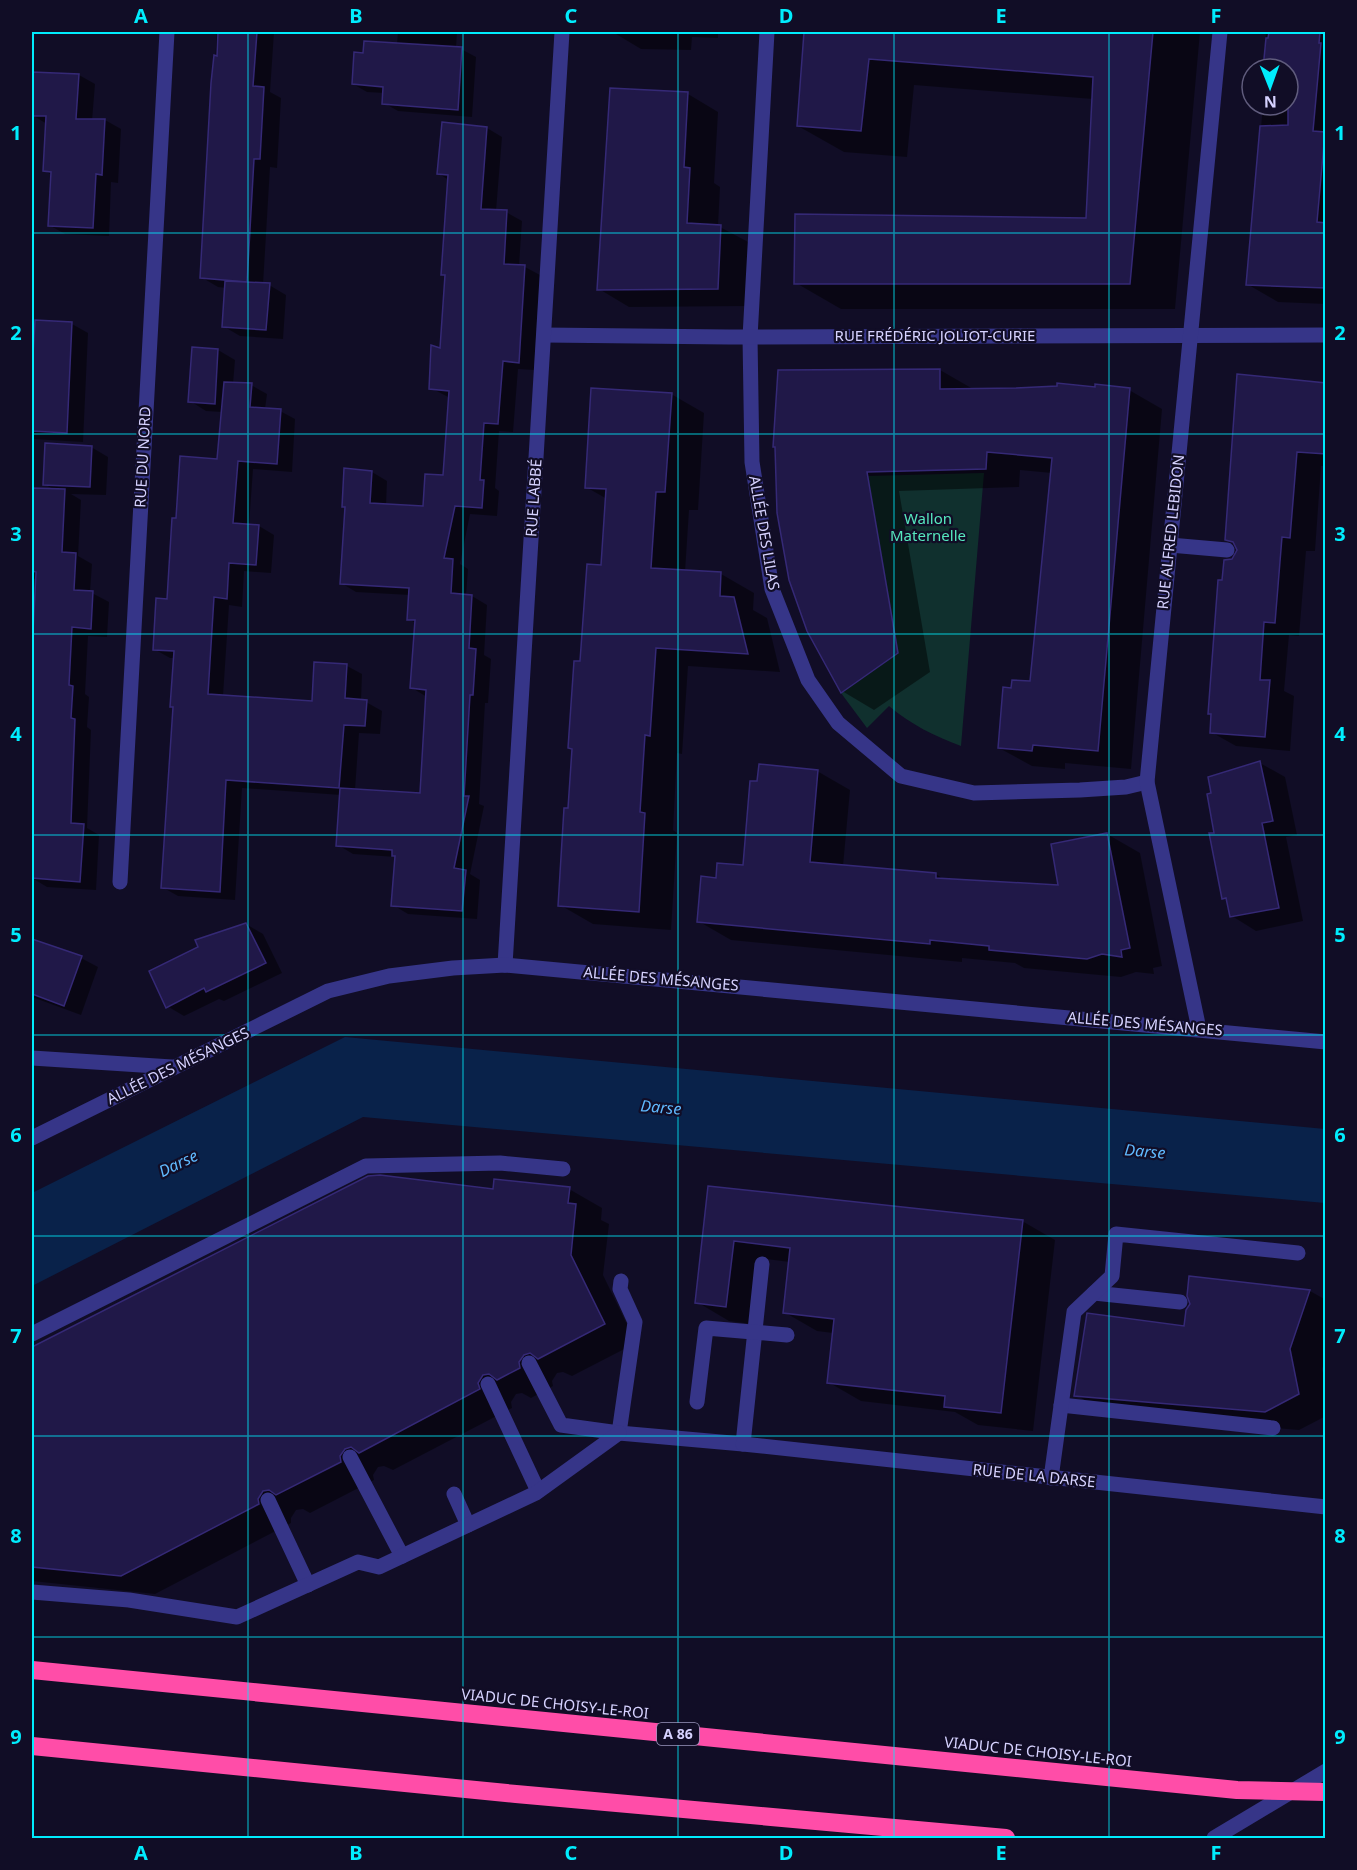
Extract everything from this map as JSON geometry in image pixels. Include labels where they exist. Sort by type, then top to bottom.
[{"type":"highway","name":"VIADUC DE CHOISY-LE-ROI","points":[[32,1670],[1237,1790],[1326,1792]]},
{"type":"highway","points":[[32,1746],[1006,1839]]},
{"type":"street","name":"RUE DU NORD","points":[[120,882],[166,32]]},
{"type":"street","name":"RUE LABBÉ","points":[[505,965],[562,32]]},
{"type":"street","name":"ALLÉE DES LILAS","points":[[767,32],[750,336],[752,462],[772,589],[808,680],[838,723],[901,776],[974,794],[1126,787],[1147,782]]},
{"type":"street","name":"RUE ALFRED LEBIDON","points":[[1199,1029],[1147,782],[1220,32]]},
{"type":"street","name":"RUE FRÉDÉRIC JOLIOT-CURIE","points":[[544,335],[1326,335]]},
{"type":"street","points":[[1170,545],[1227,550]]},
{"type":"street","name":"ALLÉE DES MÉSANGES","points":[[32,1138],[328,991],[389,976],[453,968],[505,965],[1326,1042]]},
{"type":"street","points":[[32,1058],[175,1067]]},
{"type":"street","points":[[32,1334],[366,1166],[500,1163],[563,1169]]},
{"type":"street","points":[[1051,1478],[1074,1312],[1112,1276],[1116,1234],[1298,1253]]},
{"type":"street","points":[[743,1444],[762,1264]]},
{"type":"street","points":[[32,1592],[129,1600],[237,1617],[358,1562],[379,1567],[538,1491],[620,1433],[635,1322],[620,1289],[621,1281]]},
{"type":"street","points":[[1094,1293],[1180,1302]]},
{"type":"street","points":[[698,1402],[706,1328],[787,1335]]},
{"type":"street","name":"RUE DE LA DARSE","points":[[529,1364],[561,1425],[1326,1508]]},
{"type":"street","points":[[488,1384],[538,1491]]},
{"type":"street","points":[[1061,1405],[1273,1428]]},
{"type":"street","points":[[350,1457],[402,1556]]},
{"type":"street","points":[[454,1494],[468,1524]]},
{"type":"street","points":[[268,1500],[308,1585]]},
{"type":"street","points":[[1214,1839],[1326,1771]]},
{"type":"green space","name":"Wallon Maternelle","points":[[984,473],[961,746],[906,719],[889,706],[867,728],[841,693],[898,653],[868,476]]},
{"type":"water","name":"Darse","points":[[345,1037],[1325,1129],[1325,1203],[363,1117],[32,1286],[32,1193]]},
{"type":"building","points":[[218,32],[257,32],[253,86],[264,87],[260,159],[254,159],[247,282],[200,278],[211,83],[214,55],[217,56]]},
{"type":"building","points":[[804,32],[1153,32],[1130,284],[794,284],[795,214],[1086,218],[1093,77],[869,59],[861,131],[797,126]]},
{"type":"building","points":[[1269,32],[1320,32],[1313,131],[1325,132],[1317,222],[1326,223],[1326,288],[1246,285],[1260,126],[1288,125],[1288,117],[1300,117],[1300,57],[1264,57],[1266,38]]},
{"type":"building","points":[[364,41],[462,47],[458,110],[382,104],[383,87],[352,84],[354,52],[363,53]]},
{"type":"building","points":[[32,72],[79,74],[76,119],[105,119],[102,175],[96,174],[93,228],[48,226],[51,172],[43,171],[46,116],[32,116]]},
{"type":"building","points":[[610,88],[688,92],[684,167],[690,168],[687,223],[721,225],[718,289],[597,290]]},
{"type":"building","points":[[442,122],[487,127],[481,209],[507,210],[504,264],[525,265],[519,363],[503,361],[498,424],[484,423],[480,480],[484,480],[482,508],[455,506],[444,558],[453,559],[451,593],[472,595],[469,648],[476,649],[473,695],[470,695],[464,796],[469,796],[454,868],[466,870],[462,911],[391,906],[395,856],[392,856],[392,850],[336,846],[340,788],[420,793],[426,690],[410,688],[415,620],[407,620],[409,588],[340,584],[345,507],[342,507],[344,468],[372,471],[370,503],[423,506],[425,474],[443,475],[449,391],[429,389],[431,345],[440,348],[445,275],[441,275],[448,175],[437,174]]},
{"type":"building","points":[[225,281],[270,283],[266,330],[222,327]]},
{"type":"building","points":[[35,320],[72,322],[67,433],[32,431]]},
{"type":"building","points":[[192,347],[218,349],[215,404],[188,402]]},
{"type":"building","points":[[940,369],[940,389],[1057,386],[1057,383],[1130,388],[1098,751],[1033,745],[1032,751],[998,748],[1003,687],[1011,688],[1012,680],[1030,681],[1052,458],[987,452],[986,469],[867,472],[898,653],[841,693],[807,631],[789,580],[777,513],[775,447],[773,447],[778,370]]},
{"type":"building","points":[[1237,374],[1326,383],[1326,454],[1297,452],[1290,538],[1282,537],[1275,623],[1264,622],[1260,680],[1270,680],[1265,737],[1210,733],[1211,714],[1208,714],[1218,580],[1222,580],[1224,560],[1232,559],[1237,550],[1233,542],[1225,540]]},
{"type":"building","points":[[224,382],[252,383],[250,407],[281,409],[277,464],[238,461],[233,523],[259,525],[256,565],[229,563],[227,599],[214,597],[208,694],[312,701],[314,662],[347,664],[345,698],[367,700],[365,726],[344,725],[339,788],[226,780],[220,892],[161,888],[173,707],[170,707],[174,651],[153,650],[156,598],[167,599],[172,518],[176,518],[180,456],[217,459]]},
{"type":"building","points":[[591,388],[672,393],[665,492],[656,492],[651,568],[721,572],[720,596],[734,597],[748,654],[656,648],[650,736],[645,735],[640,812],[645,813],[639,912],[558,906],[564,808],[568,808],[572,749],[568,748],[574,661],[580,661],[587,564],[601,565],[606,489],[585,488]]},
{"type":"building","points":[[45,443],[92,446],[90,487],[43,485]]},
{"type":"building","points":[[32,488],[65,489],[62,552],[76,553],[74,590],[93,591],[91,629],[72,627],[69,685],[73,686],[71,718],[75,719],[71,823],[84,824],[80,882],[32,878],[32,652],[36,572],[32,571]]},
{"type":"building","points":[[1260,761],[1273,821],[1262,823],[1279,908],[1230,917],[1226,898],[1222,899],[1209,833],[1214,833],[1207,794],[1211,793],[1208,777]]},
{"type":"building","points":[[759,764],[818,770],[810,862],[936,873],[936,878],[1058,885],[1051,844],[1107,833],[1130,948],[1121,950],[1122,957],[1102,954],[1087,959],[989,950],[989,946],[930,940],[930,944],[697,922],[701,876],[716,878],[717,863],[743,865],[750,781],[757,781]]},
{"type":"building","points":[[246,923],[266,963],[206,992],[204,988],[166,1008],[149,971],[198,947],[195,940]]},
{"type":"building","points":[[32,939],[82,956],[64,1006],[32,994]]},
{"type":"building","points":[[380,1175],[493,1189],[494,1179],[570,1187],[568,1203],[576,1204],[571,1255],[605,1324],[538,1359],[530,1353],[524,1355],[519,1362],[520,1368],[497,1380],[489,1374],[483,1375],[478,1383],[480,1389],[359,1453],[351,1447],[345,1449],[340,1456],[341,1462],[276,1495],[269,1490],[263,1491],[258,1499],[259,1504],[121,1576],[32,1567],[32,1347],[368,1176]]},
{"type":"building","points":[[708,1186],[1023,1220],[1001,1413],[944,1407],[945,1396],[827,1383],[834,1319],[783,1313],[790,1248],[734,1241],[726,1307],[695,1303]]},
{"type":"building","points":[[1189,1276],[1310,1290],[1290,1349],[1299,1394],[1265,1412],[1074,1396],[1087,1313],[1184,1326],[1186,1310],[1190,1304],[1187,1296]]}]
